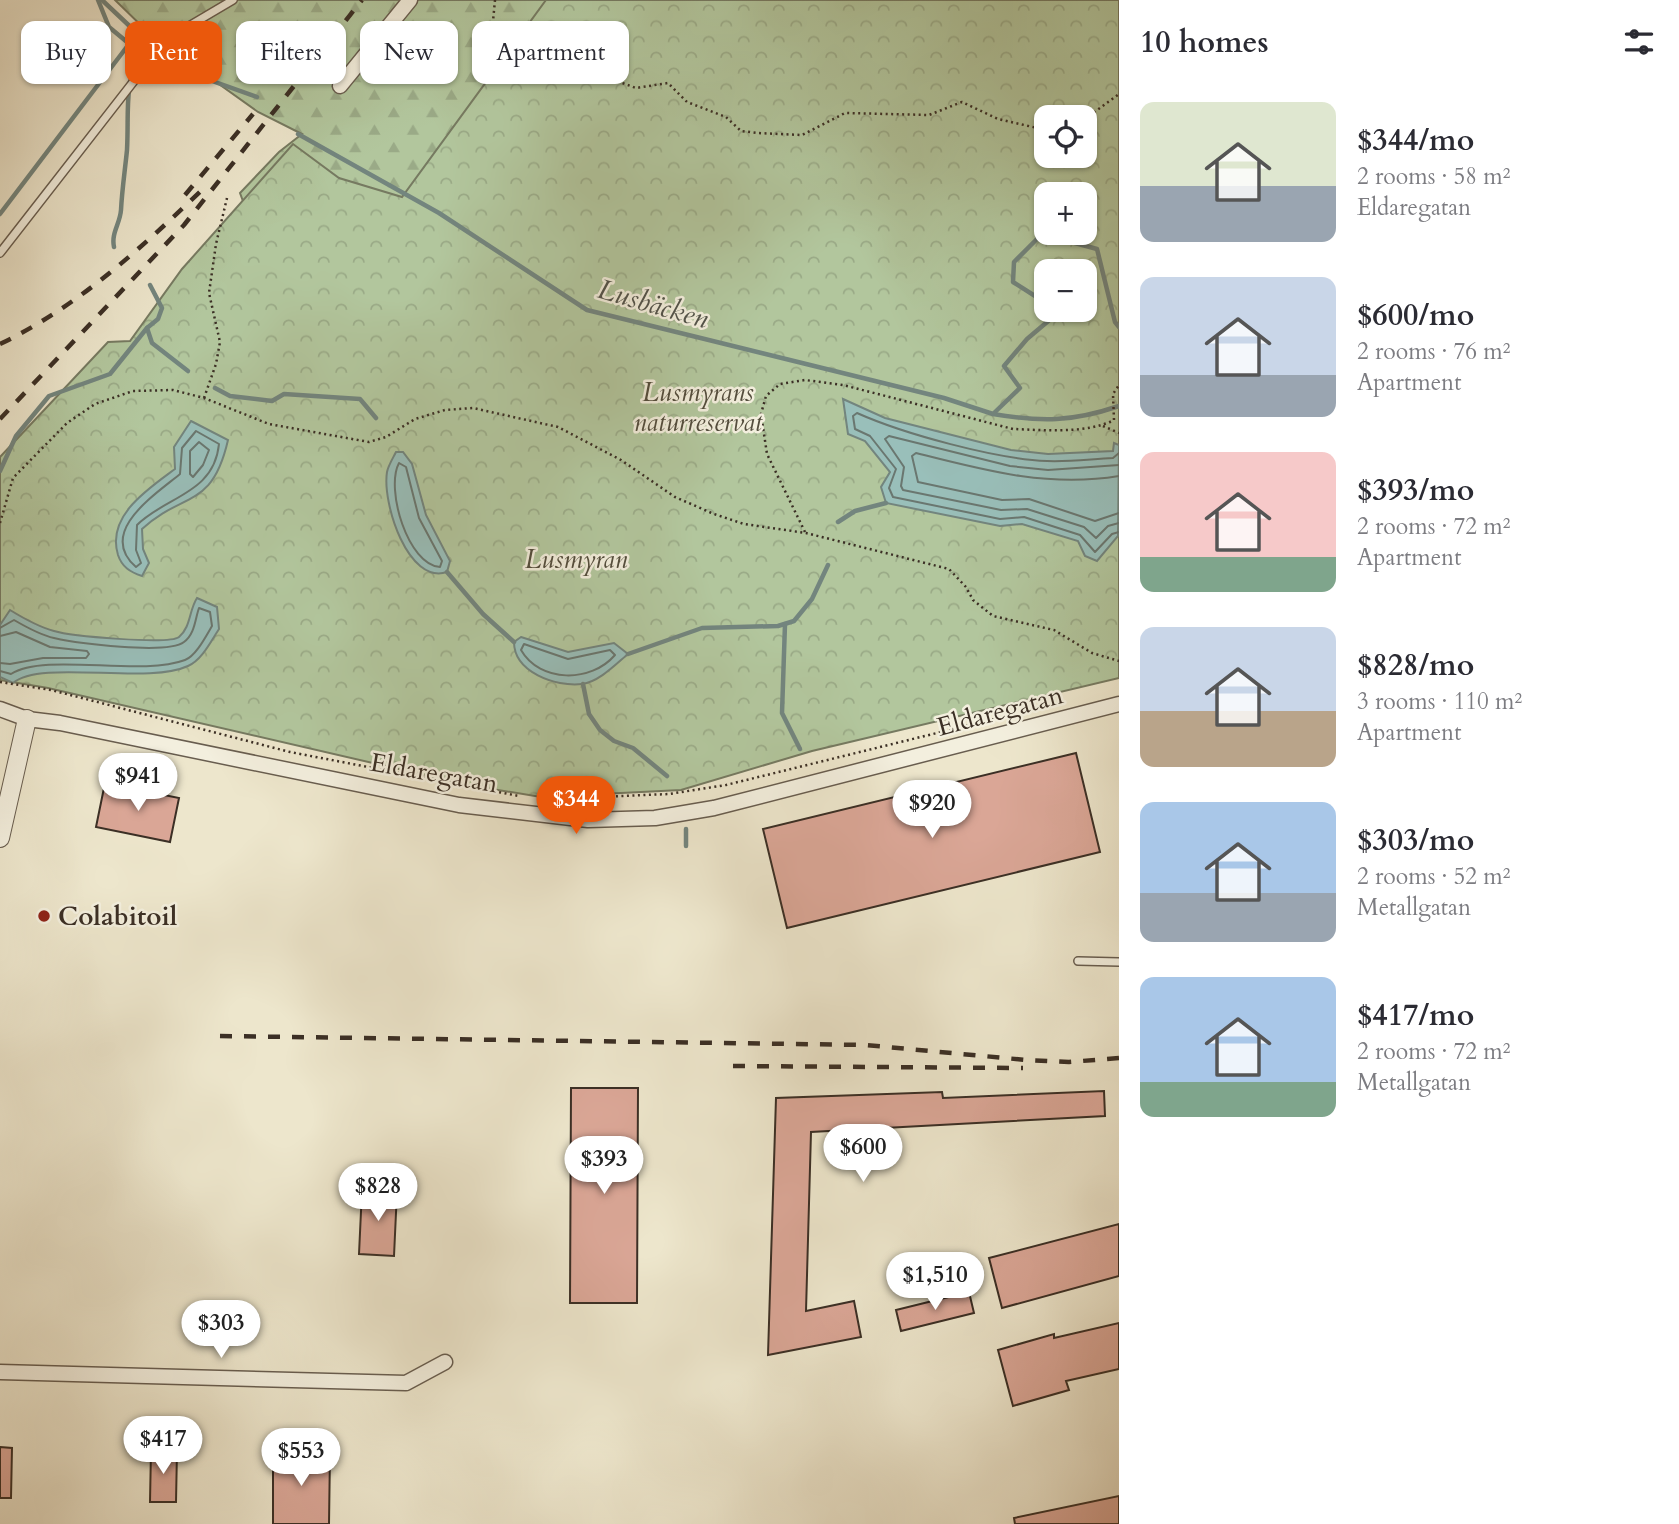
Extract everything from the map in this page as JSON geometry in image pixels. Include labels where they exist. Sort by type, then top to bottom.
[{"type":"street","points":[[340,86],[411,0]]},
{"type":"street","name":"Eldaregatan","points":[[0,709],[27,719],[60,723],[460,805],[588,820],[655,818],[714,808],[1119,704]]},
{"type":"street","points":[[0,838],[27,719]]},
{"type":"street","points":[[0,1372],[406,1383],[445,1362]]},
{"type":"lane","points":[[0,253],[148,64],[189,26],[233,0]]},
{"type":"lane","points":[[1078,961],[1119,962]]},
{"type":"path","points":[[495,0],[492,32],[538,76],[571,82],[614,79],[636,88],[668,83],[687,102],[726,117],[741,131],[802,135],[845,113],[929,115],[962,102],[998,119],[1034,127]]},
{"type":"path","points":[[1097,110],[1119,94]]},
{"type":"path","points":[[204,398],[216,364],[220,342],[209,293],[216,244],[227,198]]},
{"type":"path","points":[[806,533],[767,454],[761,414],[766,396],[780,384],[805,380],[843,385],[1013,429],[1103,426],[1119,433]]},
{"type":"path","points":[[1103,426],[1114,420],[1114,394],[1119,385]]},
{"type":"path","points":[[0,523],[13,478],[67,423],[95,404],[133,391],[173,390],[204,398],[270,424],[369,442],[386,437],[425,416],[446,410],[473,408],[558,427],[621,460],[675,497],[714,514],[744,524],[806,533],[949,569],[966,587],[973,600],[993,616],[1054,630],[1092,653],[1119,661]]},
{"type":"path","points":[[0,682],[51,691],[290,752],[530,797]]},
{"type":"path","points":[[544,799],[657,795],[726,785],[1018,713]]},
{"type":"green space","points":[[115,0],[1119,0],[1119,261],[247,212],[240,193],[279,152],[302,134],[258,112],[219,84],[222,84],[222,21],[137,21]]},
{"type":"green space","name":"Lusmyran","points":[[546,0],[1119,0],[1119,678],[812,751],[681,790],[541,797],[468,785],[48,688],[0,680],[0,457],[108,342],[130,341],[182,269],[293,144],[339,178],[402,197],[485,84],[629,84],[629,21],[531,21]]},
{"type":"water","points":[[843,399],[885,418],[1011,450],[1048,454],[1113,451],[1114,443],[1119,445],[1118,536],[1097,561],[1085,556],[1078,541],[1022,524],[1000,526],[886,503],[881,487],[890,472],[865,441],[848,434]]},
{"type":"water","points":[[191,421],[228,440],[214,478],[205,489],[142,529],[143,549],[149,563],[142,576],[127,568],[118,555],[118,528],[132,505],[175,469],[174,447]]},
{"type":"water","points":[[396,452],[403,452],[412,464],[426,515],[450,561],[447,572],[433,573],[420,566],[400,538],[389,503],[387,486],[388,470]]},
{"type":"water","points":[[197,598],[217,607],[219,629],[202,655],[188,666],[147,673],[46,673],[27,676],[13,683],[0,677],[0,625],[10,610],[37,625],[64,633],[158,640],[179,637],[183,633]]},
{"type":"water","points":[[521,637],[568,652],[614,643],[628,654],[607,672],[588,683],[560,683],[538,675],[521,662],[514,642]]},
{"type":"building","points":[[1076,753],[1100,852],[787,928],[763,829]]},
{"type":"building","points":[[105,783],[179,798],[170,842],[96,827]]},
{"type":"building","points":[[571,1088],[638,1088],[637,1303],[570,1303]]},
{"type":"building","points":[[1104,1091],[1105,1116],[811,1132],[806,1311],[854,1301],[861,1337],[768,1355],[776,1098],[942,1092],[943,1098]]},
{"type":"building","points":[[362,1190],[397,1191],[394,1256],[359,1254]]},
{"type":"building","points":[[1119,1224],[1119,1276],[1002,1308],[989,1258]]},
{"type":"building","points":[[969,1292],[974,1313],[901,1331],[896,1310]]},
{"type":"building","points":[[1119,1323],[1119,1369],[1066,1381],[1069,1390],[1013,1406],[998,1350],[1054,1334],[1054,1338]]},
{"type":"building","points":[[0,1447],[12,1448],[11,1498],[0,1498]]},
{"type":"building","points":[[151,1450],[177,1450],[176,1502],[150,1502]]},
{"type":"building","points":[[273,1452],[330,1452],[329,1524],[273,1524]]},
{"type":"building","points":[[1119,1496],[1119,1524],[1015,1524],[1014,1518]]},
{"type":"waterway","points":[[98,0],[109,27],[139,52],[129,89],[127,150],[114,247]]},
{"type":"waterway","name":"Lusbäcken","points":[[102,0],[173,67],[257,97]]},
{"type":"waterway","points":[[0,214],[125,49]]},
{"type":"waterway","name":"Lusbäcken","points":[[298,134],[439,213],[587,310],[944,398],[993,414],[1020,388],[1004,366],[1027,339],[1047,322]]},
{"type":"waterway","name":"Lusbäcken","points":[[1034,295],[1013,282],[1014,262],[1042,234],[1097,249],[1115,322],[1119,327]]},
{"type":"waterway","points":[[150,285],[162,308],[158,319],[147,328],[152,343],[188,371]]},
{"type":"waterway","points":[[0,471],[16,436],[49,396],[110,374],[147,328]]},
{"type":"waterway","points":[[215,388],[230,396],[272,401],[284,394],[360,399],[376,418]]},
{"type":"waterway","name":"Lusbäcken","points":[[993,414],[1056,419],[1086,415],[1119,406]]},
{"type":"waterway","points":[[838,522],[855,511],[886,503]]},
{"type":"waterway","points":[[628,654],[702,628],[778,626],[794,621],[812,599],[828,565]]},
{"type":"waterway","points":[[447,572],[483,614],[514,642]]},
{"type":"waterway","points":[[785,624],[782,713],[800,749]]},
{"type":"waterway","points":[[583,684],[589,714],[600,730],[614,741],[633,748],[667,776]]},
{"type":"waterway","points":[[686,829],[686,846]]},
{"type":"railway","points":[[0,419],[184,225],[362,0]]},
{"type":"railway","points":[[185,195],[253,114]]},
{"type":"railway","points":[[0,344],[29,329],[83,294],[133,254],[204,188]]},
{"type":"railway","points":[[220,1036],[866,1045],[1026,1060],[1069,1062],[1119,1058]]},
{"type":"railway","points":[[733,1066],[1023,1068]]},
{"type":"place","name":"Colabitoil","points":[[44,916]]},
{"type":"park label","name":"Lusmyrans naturreservat","points":[[698,407]]}]
